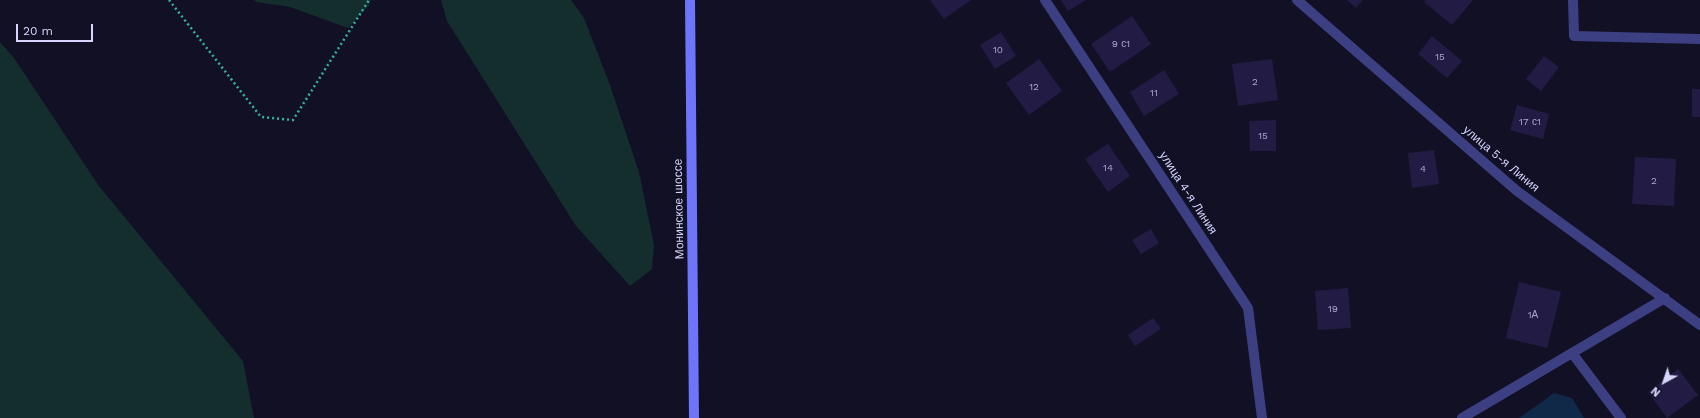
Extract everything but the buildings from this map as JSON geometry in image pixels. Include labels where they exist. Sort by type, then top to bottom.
[{"type":"main road","name":"Монинское шоссе","points":[[690,0],[694,418]]},
{"type":"street","name":"улица 4-я Линия","points":[[1045,0],[1248,308],[1262,418]]},
{"type":"street","name":"улица 5-я Линия","points":[[1297,0],[1517,191],[1700,325]]},
{"type":"street","points":[[1573,0],[1574,36],[1700,39]]},
{"type":"street","points":[[1462,418],[1665,298]]},
{"type":"street","points":[[1572,353],[1622,418]]},
{"type":"path","points":[[169,0],[261,117],[293,120],[369,0]]},
{"type":"green space","points":[[254,0],[371,0],[369,5],[348,28],[290,7],[257,2]]},
{"type":"green space","points":[[441,0],[571,0],[584,18],[610,85],[639,172],[654,245],[652,269],[630,286],[576,226],[447,21]]},
{"type":"green space","points":[[0,42],[14,58],[99,186],[243,361],[254,418],[0,418]]},
{"type":"water","points":[[1554,393],[1572,398],[1584,418],[1519,418]]}]
